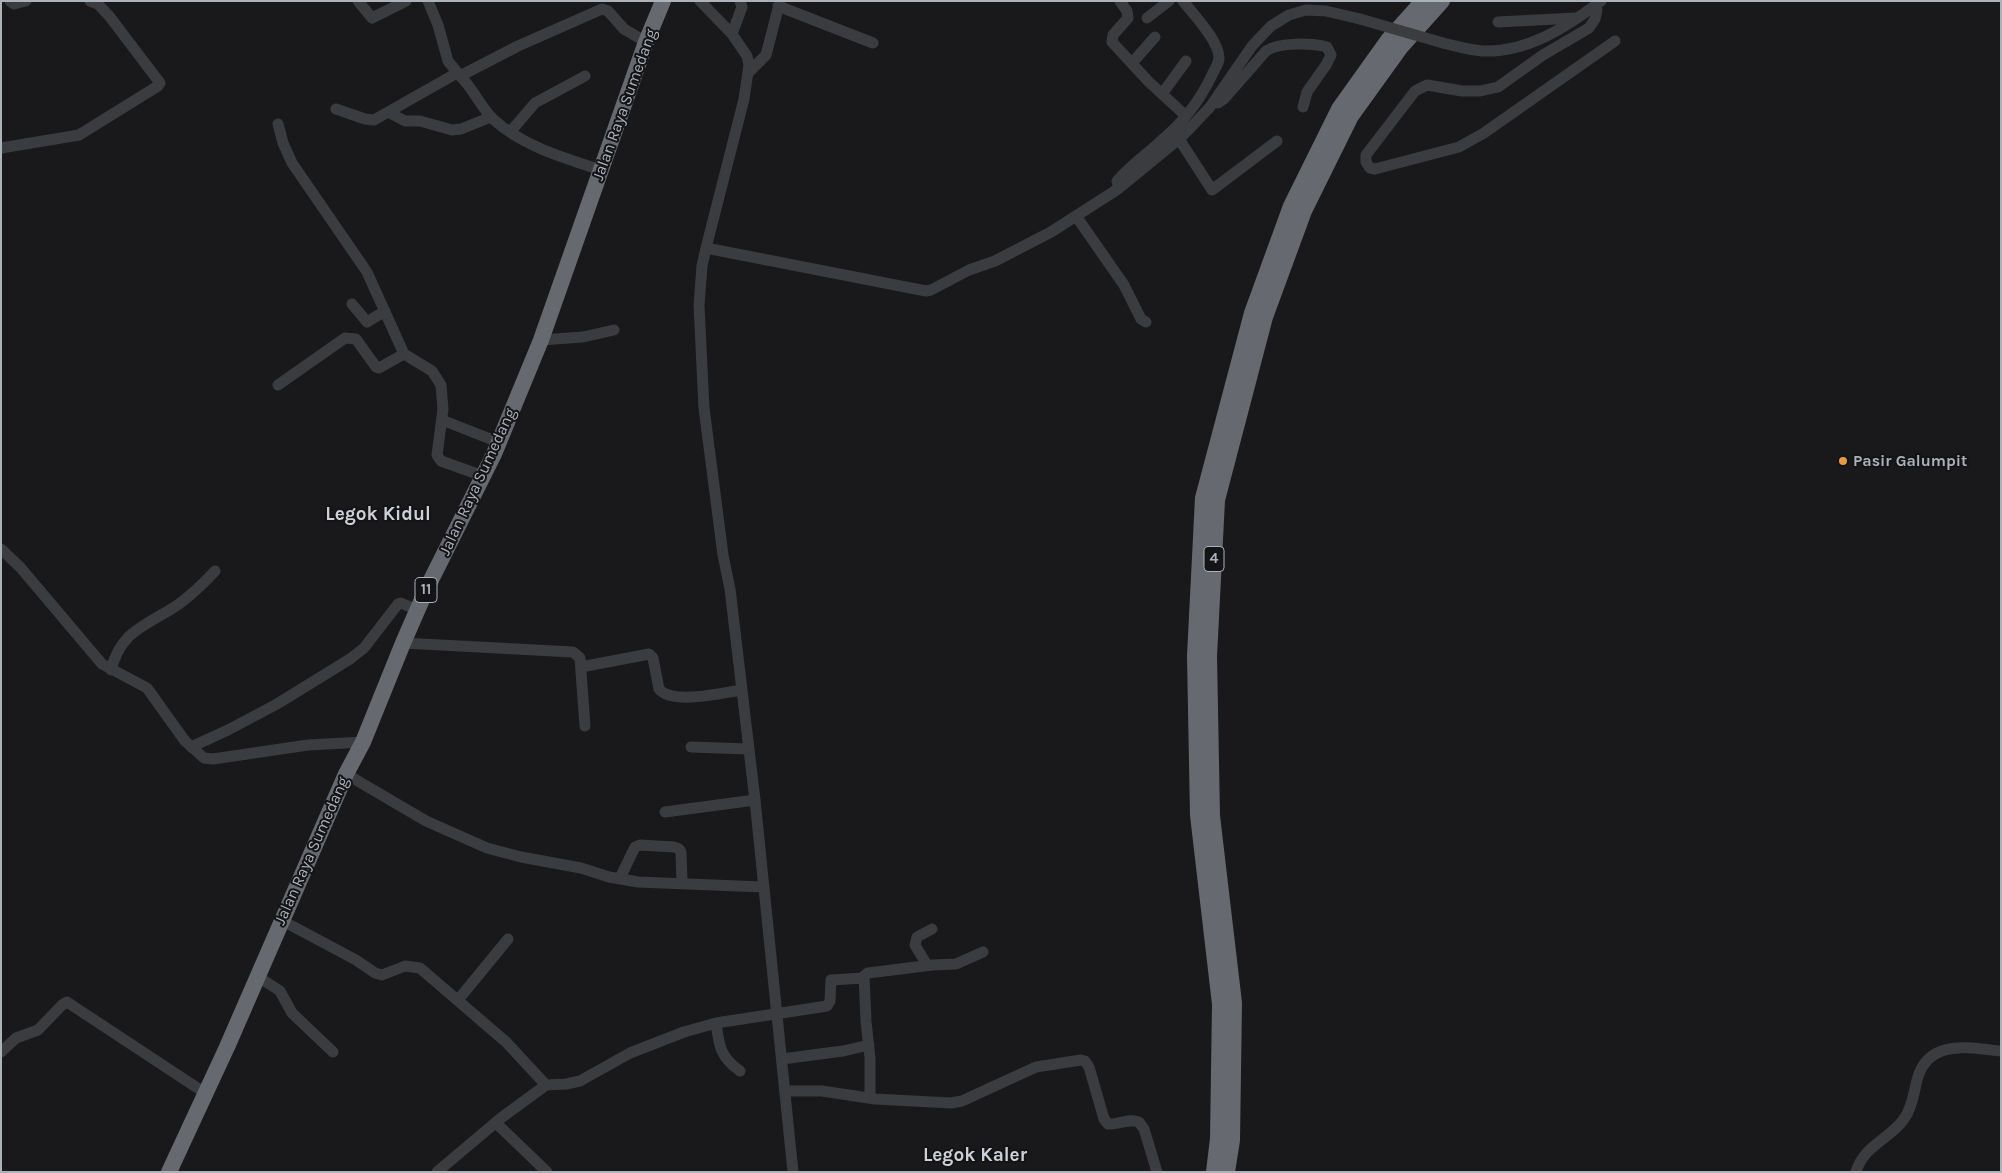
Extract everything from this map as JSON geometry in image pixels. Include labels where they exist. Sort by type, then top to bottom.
[{"type":"highway","name":"Jalan Raya Sumedang","points":[[169,1172],[362,742],[417,610],[483,476],[542,340],[646,42],[663,1]]},
{"type":"highway","name":"4","points":[[1214,1172],[1218,1139],[1220,1004],[1198,816],[1195,666],[1203,498],[1252,313],[1291,206],[1340,109],[1389,39],[1423,1]]},
{"type":"highway","name":"4","points":[[1227,1172],[1232,1140],[1234,1003],[1212,816],[1209,666],[1217,500],[1265,317],[1304,211],[1351,116],[1400,48],[1442,1]]},
{"type":"street","points":[[10,1],[14,4],[26,1]]},
{"type":"street","points":[[1,148],[78,135],[160,83],[110,17],[98,4],[90,1]]},
{"type":"street","points":[[358,1],[372,18],[406,1]]},
{"type":"street","points":[[428,1],[438,25],[448,61],[491,117],[529,143],[562,157],[601,170]]},
{"type":"street","points":[[700,1],[732,34],[747,56],[749,72],[744,99],[706,248],[699,306],[704,408],[722,554],[730,589],[755,800],[793,1172]]},
{"type":"street","points":[[732,34],[742,8],[740,1]]},
{"type":"street","points":[[1120,1],[1127,11],[1128,18],[1113,35],[1112,42],[1186,116]]},
{"type":"street","points":[[1147,18],[1169,1]]},
{"type":"street","points":[[1118,189],[1118,181],[1130,166],[1163,140],[1186,116],[1206,87],[1219,60],[1216,49],[1207,32],[1184,1]]},
{"type":"street","points":[[749,72],[766,55],[779,4],[873,43]]},
{"type":"street","points":[[706,248],[926,291],[969,270],[995,261],[1051,232],[1118,189],[1179,139],[1210,107],[1252,46],[1271,26],[1289,16],[1306,10],[1326,11],[1443,43],[1481,50],[1506,50],[1527,45],[1548,36],[1598,4]]},
{"type":"street","points":[[1598,4],[1595,19],[1589,28],[1543,55],[1498,87],[1480,92],[1427,85],[1415,91],[1366,154],[1366,162],[1370,168],[1375,169],[1459,147],[1484,133],[1615,42]]},
{"type":"street","points":[[336,109],[370,120],[458,74],[599,10],[605,9],[620,26],[646,42]]},
{"type":"street","points":[[1498,22],[1577,18]]},
{"type":"street","points":[[1132,63],[1155,37]]},
{"type":"street","points":[[1210,107],[1224,99],[1266,51],[1273,46],[1316,44],[1327,47],[1331,55],[1307,92],[1303,108]]},
{"type":"street","points":[[1162,94],[1186,61]]},
{"type":"street","points":[[511,131],[535,103],[584,76]]},
{"type":"street","points":[[388,112],[405,121],[420,121],[452,130],[461,129],[491,117]]},
{"type":"street","points":[[278,124],[283,143],[292,163],[367,272],[404,354],[425,366],[437,377],[443,395],[438,458],[441,461],[483,476]]},
{"type":"street","points":[[1179,139],[1212,190],[1277,141]]},
{"type":"street","points":[[1076,216],[1124,285],[1141,319],[1146,322]]},
{"type":"street","points":[[352,304],[367,322],[385,311]]},
{"type":"street","points":[[542,340],[583,337],[614,330]]},
{"type":"street","points":[[278,385],[345,338],[356,338],[376,367],[379,368],[404,354]]},
{"type":"street","points":[[442,420],[498,442]]},
{"type":"street","points":[[1,549],[20,567],[93,655],[111,670],[147,688],[191,747],[208,760],[308,744],[362,742]]},
{"type":"street","points":[[111,670],[115,653],[128,636],[176,606],[198,589],[216,571]]},
{"type":"street","points":[[191,747],[277,704],[355,656],[364,648],[398,604],[401,603],[417,610]]},
{"type":"street","points":[[403,642],[574,652],[580,658],[585,726]]},
{"type":"street","points":[[580,667],[649,654],[653,658],[659,689],[668,696],[702,696],[742,690]]},
{"type":"street","points":[[691,748],[748,749]]},
{"type":"street","points":[[346,774],[426,821],[487,848],[638,882],[763,887]]},
{"type":"street","points":[[665,812],[755,800]]},
{"type":"street","points":[[620,878],[635,847],[674,847],[681,852],[682,883]]},
{"type":"street","points":[[281,920],[356,960],[375,973],[382,975],[405,966],[420,968],[506,1042],[546,1085]]},
{"type":"street","points":[[927,965],[915,945],[917,937],[932,929]]},
{"type":"street","points":[[458,1000],[508,939]]},
{"type":"street","points":[[437,1172],[546,1085],[580,1081],[630,1053],[684,1032],[716,1023],[827,1006],[830,1001],[831,980],[863,978],[868,973],[927,965],[956,964],[983,952]]},
{"type":"street","points":[[257,976],[280,991],[292,1013],[333,1052]]},
{"type":"street","points":[[863,978],[869,1045],[870,1098]]},
{"type":"street","points":[[1,1052],[16,1038],[38,1030],[67,1002],[205,1093]]},
{"type":"street","points":[[716,1023],[720,1048],[724,1058],[740,1071]]},
{"type":"street","points":[[782,1059],[844,1051],[869,1045]]},
{"type":"street","points":[[1856,1172],[1860,1161],[1867,1152],[1896,1129],[1905,1118],[1918,1075],[1926,1062],[1936,1053],[1956,1047],[2001,1051]]},
{"type":"street","points":[[785,1090],[822,1091],[912,1102],[951,1103],[1036,1068],[1074,1060],[1085,1061],[1089,1067],[1104,1119],[1108,1124],[1133,1120],[1139,1122],[1144,1129],[1157,1172]]},
{"type":"street","points":[[496,1123],[547,1172]]},
{"type":"place","name":"Pasir Galumpit","points":[[1843,461]]},
{"type":"district","name":"Legok Kidul","points":[[378,515]]},
{"type":"district","name":"Legok Kaler","points":[[975,1156]]}]
